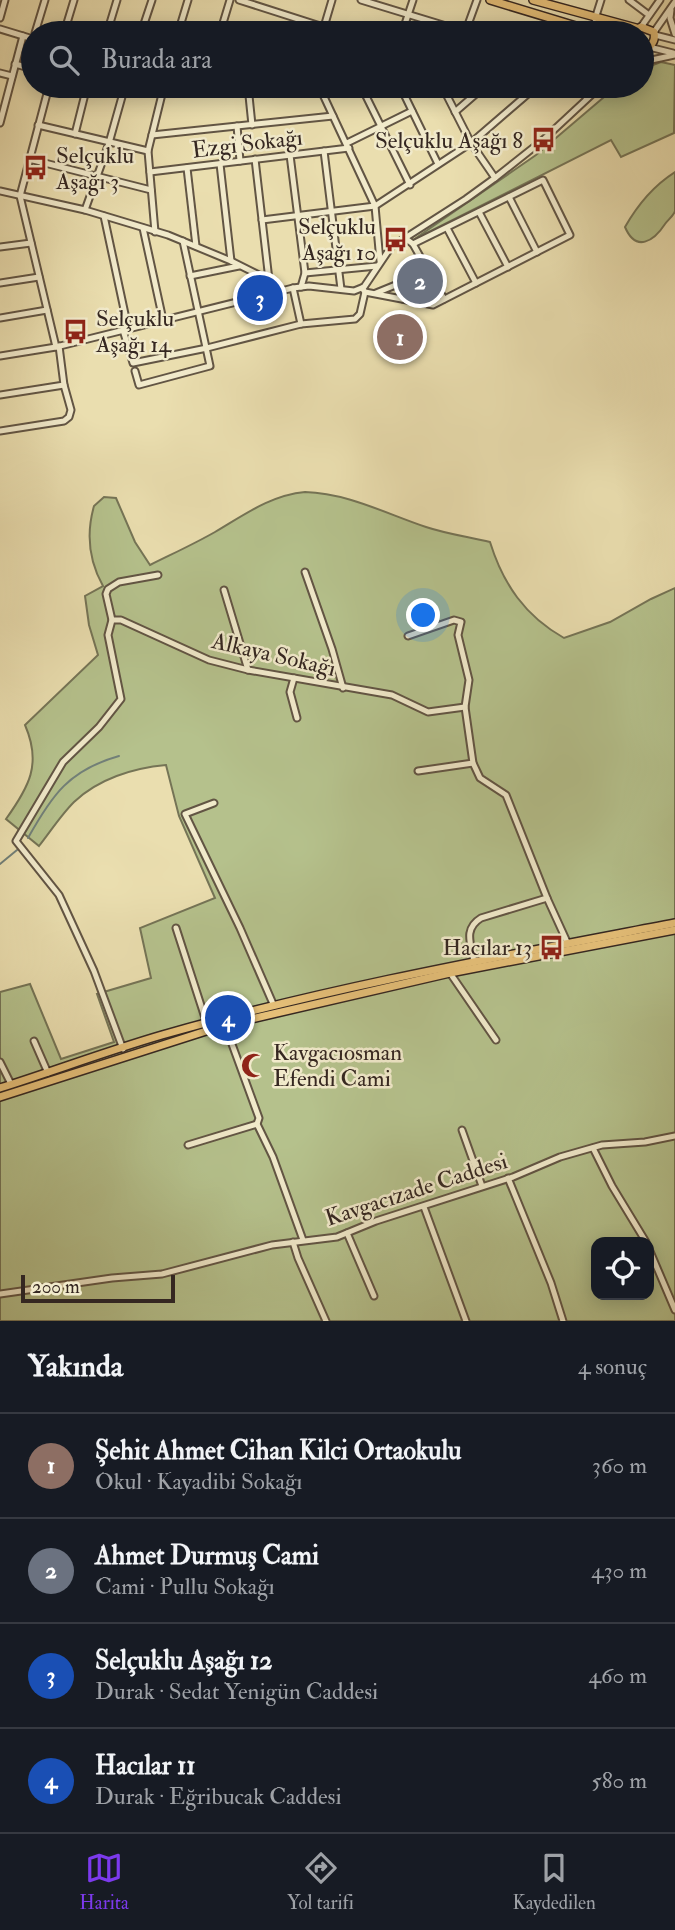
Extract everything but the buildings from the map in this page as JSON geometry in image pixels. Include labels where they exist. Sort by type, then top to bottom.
[{"type":"main road","points":[[489,0],[553,21]]},
{"type":"main road","points":[[533,0],[554,3],[603,21]]},
{"type":"main road","points":[[0,1088],[159,1036],[274,1006],[474,962],[675,923]]},
{"type":"main road","points":[[0,1097],[225,1026],[450,973],[675,930]]},
{"type":"street","points":[[0,18],[5,0]]},
{"type":"street","points":[[39,21],[45,0]]},
{"type":"street","points":[[68,21],[74,0]]},
{"type":"street","points":[[111,21],[117,0]]},
{"type":"street","points":[[145,21],[152,0]]},
{"type":"street","points":[[182,21],[188,0]]},
{"type":"street","points":[[224,21],[230,0]]},
{"type":"street","points":[[239,0],[305,21]]},
{"type":"street","points":[[326,21],[332,0]]},
{"type":"street","points":[[361,0],[428,21]]},
{"type":"street","points":[[406,21],[412,0]]},
{"type":"street","points":[[471,21],[477,0]]},
{"type":"street","points":[[595,19],[601,0]]},
{"type":"street","points":[[629,0],[649,15]]},
{"type":"street","points":[[643,21],[660,0]]},
{"type":"street","points":[[673,4],[654,33],[675,40]]},
{"type":"street","points":[[673,4],[670,18],[675,34]]},
{"type":"street","points":[[0,29],[21,35]]},
{"type":"street","points":[[0,123],[21,43]]},
{"type":"street","points":[[654,50],[675,54]]},
{"type":"street","points":[[654,59],[675,54]]},
{"type":"street","points":[[15,64],[21,66]]},
{"type":"street","points":[[0,73],[12,76]]},
{"type":"street","points":[[0,431],[66,419],[71,410],[20,195],[46,98]]},
{"type":"street","points":[[75,134],[84,98]]},
{"type":"street","points":[[85,210],[122,98]]},
{"type":"street","points":[[155,232],[148,152],[161,98]]},
{"type":"street","points":[[249,98],[252,125]]},
{"type":"street","points":[[324,98],[375,206],[379,263]]},
{"type":"street","points":[[367,98],[410,185]]},
{"type":"street","points":[[406,98],[438,164]]},
{"type":"street","points":[[448,98],[471,143],[495,178]]},
{"type":"street","points":[[455,112],[471,98]]},
{"type":"street","points":[[262,219],[375,206],[471,143],[523,98]]},
{"type":"street","points":[[580,105],[585,98]]},
{"type":"street","points":[[104,216],[134,363],[301,324],[355,319],[360,314],[364,290],[391,247],[495,178],[543,140],[588,98]]},
{"type":"street","name":"Ezgi Sokağı","points":[[150,172],[348,146],[412,111]]},
{"type":"street","points":[[152,135],[333,116]]},
{"type":"street","points":[[38,125],[148,152]]},
{"type":"street","points":[[237,126],[240,161]]},
{"type":"street","points":[[324,151],[341,289]]},
{"type":"street","points":[[289,155],[305,273],[301,287]]},
{"type":"street","points":[[29,159],[151,190]]},
{"type":"street","points":[[255,159],[269,280],[276,293]]},
{"type":"street","points":[[220,164],[231,261]]},
{"type":"street","points":[[187,168],[196,246]]},
{"type":"street","points":[[0,356],[57,347],[301,287],[364,290],[433,304],[570,235],[543,180],[413,244]]},
{"type":"street","points":[[0,191],[85,210],[144,228],[196,246],[269,280]]},
{"type":"street","points":[[509,197],[537,252]]},
{"type":"street","points":[[479,212],[508,267]]},
{"type":"street","points":[[144,228],[163,320]]},
{"type":"street","points":[[447,228],[476,283]]},
{"type":"street","points":[[405,238],[413,244],[444,299]]},
{"type":"street","points":[[135,371],[139,385],[208,368],[210,365],[183,241]]},
{"type":"street","points":[[0,247],[31,243]]},
{"type":"street","points":[[305,273],[379,263]]},
{"type":"street","points":[[190,276],[240,265]]},
{"type":"street","points":[[0,283],[39,277]]},
{"type":"street","points":[[375,294],[403,282],[403,299]]},
{"type":"street","points":[[293,288],[301,324]]},
{"type":"street","points":[[0,317],[47,310]]},
{"type":"street","points":[[0,395],[64,385]]},
{"type":"street","points":[[305,572],[332,649],[342,688]]},
{"type":"street","points":[[123,1049],[93,971],[59,895],[16,841],[63,762],[99,727],[121,699],[108,635],[113,620],[106,594],[108,589],[119,582],[158,575]]},
{"type":"street","points":[[224,590],[248,670]]},
{"type":"street","name":"Alkaya Sokağı","points":[[113,620],[121,620],[209,660],[248,670],[392,695],[428,712],[465,707]]},
{"type":"street","points":[[408,636],[454,620],[461,621],[458,635],[469,680],[465,707],[473,763],[480,778],[506,795],[568,944]]},
{"type":"street","points":[[294,678],[290,692],[297,718]]},
{"type":"street","points":[[418,771],[473,763]]},
{"type":"street","points":[[214,803],[185,814],[274,1006]]},
{"type":"street","points":[[474,962],[470,930],[475,922],[547,898]]},
{"type":"street","points":[[176,928],[207,1024]]},
{"type":"street","points":[[450,973],[496,1040]]},
{"type":"street","points":[[225,1026],[259,1118],[257,1124],[273,1157],[303,1241]]},
{"type":"street","points":[[34,1041],[48,1073]]},
{"type":"street","points":[[0,1062],[11,1084]]},
{"type":"street","points":[[188,1145],[257,1124]]},
{"type":"street","points":[[463,1130],[482,1186]]},
{"type":"street","name":"Kavgacızade Caddesi","points":[[0,1294],[112,1278],[162,1274],[293,1241],[337,1237],[508,1178],[560,1157],[593,1148],[675,1136]]},
{"type":"street","points":[[593,1148],[643,1237]]},
{"type":"street","points":[[508,1178],[551,1283],[563,1321]]},
{"type":"street","points":[[424,1207],[466,1321]]},
{"type":"street","points":[[347,1233],[374,1296]]},
{"type":"street","points":[[293,1241],[326,1321]]},
{"type":"street","points":[[654,1261],[675,1310]]},
{"type":"green space","points":[[661,62],[675,65],[674,133],[621,157],[611,140],[413,240],[536,155],[603,98],[654,98],[654,65]]},
{"type":"green space","points":[[675,172],[674,213],[656,235],[645,242],[634,240],[625,227],[653,189]]},
{"type":"green space","points":[[305,492],[336,496],[434,529],[490,542],[502,572],[517,598],[538,620],[564,638],[610,622],[675,588],[675,1321],[0,1321],[0,992],[30,984],[61,1059],[114,1042],[97,994],[151,978],[140,928],[215,898],[179,816],[166,765],[129,772],[105,781],[83,794],[69,807],[39,846],[6,819],[31,775],[32,752],[25,725],[98,655],[89,625],[85,596],[103,586],[90,547],[94,506],[104,497],[116,498],[135,542],[150,565],[281,497]]},
{"type":"waterway","points":[[28,838],[45,809],[64,786],[87,769],[119,756]]},
{"type":"waterway","points":[[0,864],[17,850]]},
{"type":"place","name":"Selçuklu Aşağı 8","points":[[543,140]]},
{"type":"place","name":"Selçuklu Aşağı 3","points":[[36,168]]},
{"type":"place","name":"Selçuklu Aşağı 10","points":[[396,239]]},
{"type":"place","name":"Ahmet Durmuş Cami","points":[[420,281]]},
{"type":"place","name":"Selçuklu Aşağı 12","points":[[260,298]]},
{"type":"place","name":"Selçuklu Aşağı 14","points":[[76,331]]},
{"type":"place","name":"Şehit Ahmet Cihan Kilci Ortaokulu","points":[[400,337]]},
{"type":"place","name":"Hacılar 13","points":[[552,947]]},
{"type":"place","name":"Hacılar 11","points":[[228,1018]]},
{"type":"place","name":"Kavgacıosman Efendi Cami","points":[[253,1065]]}]
